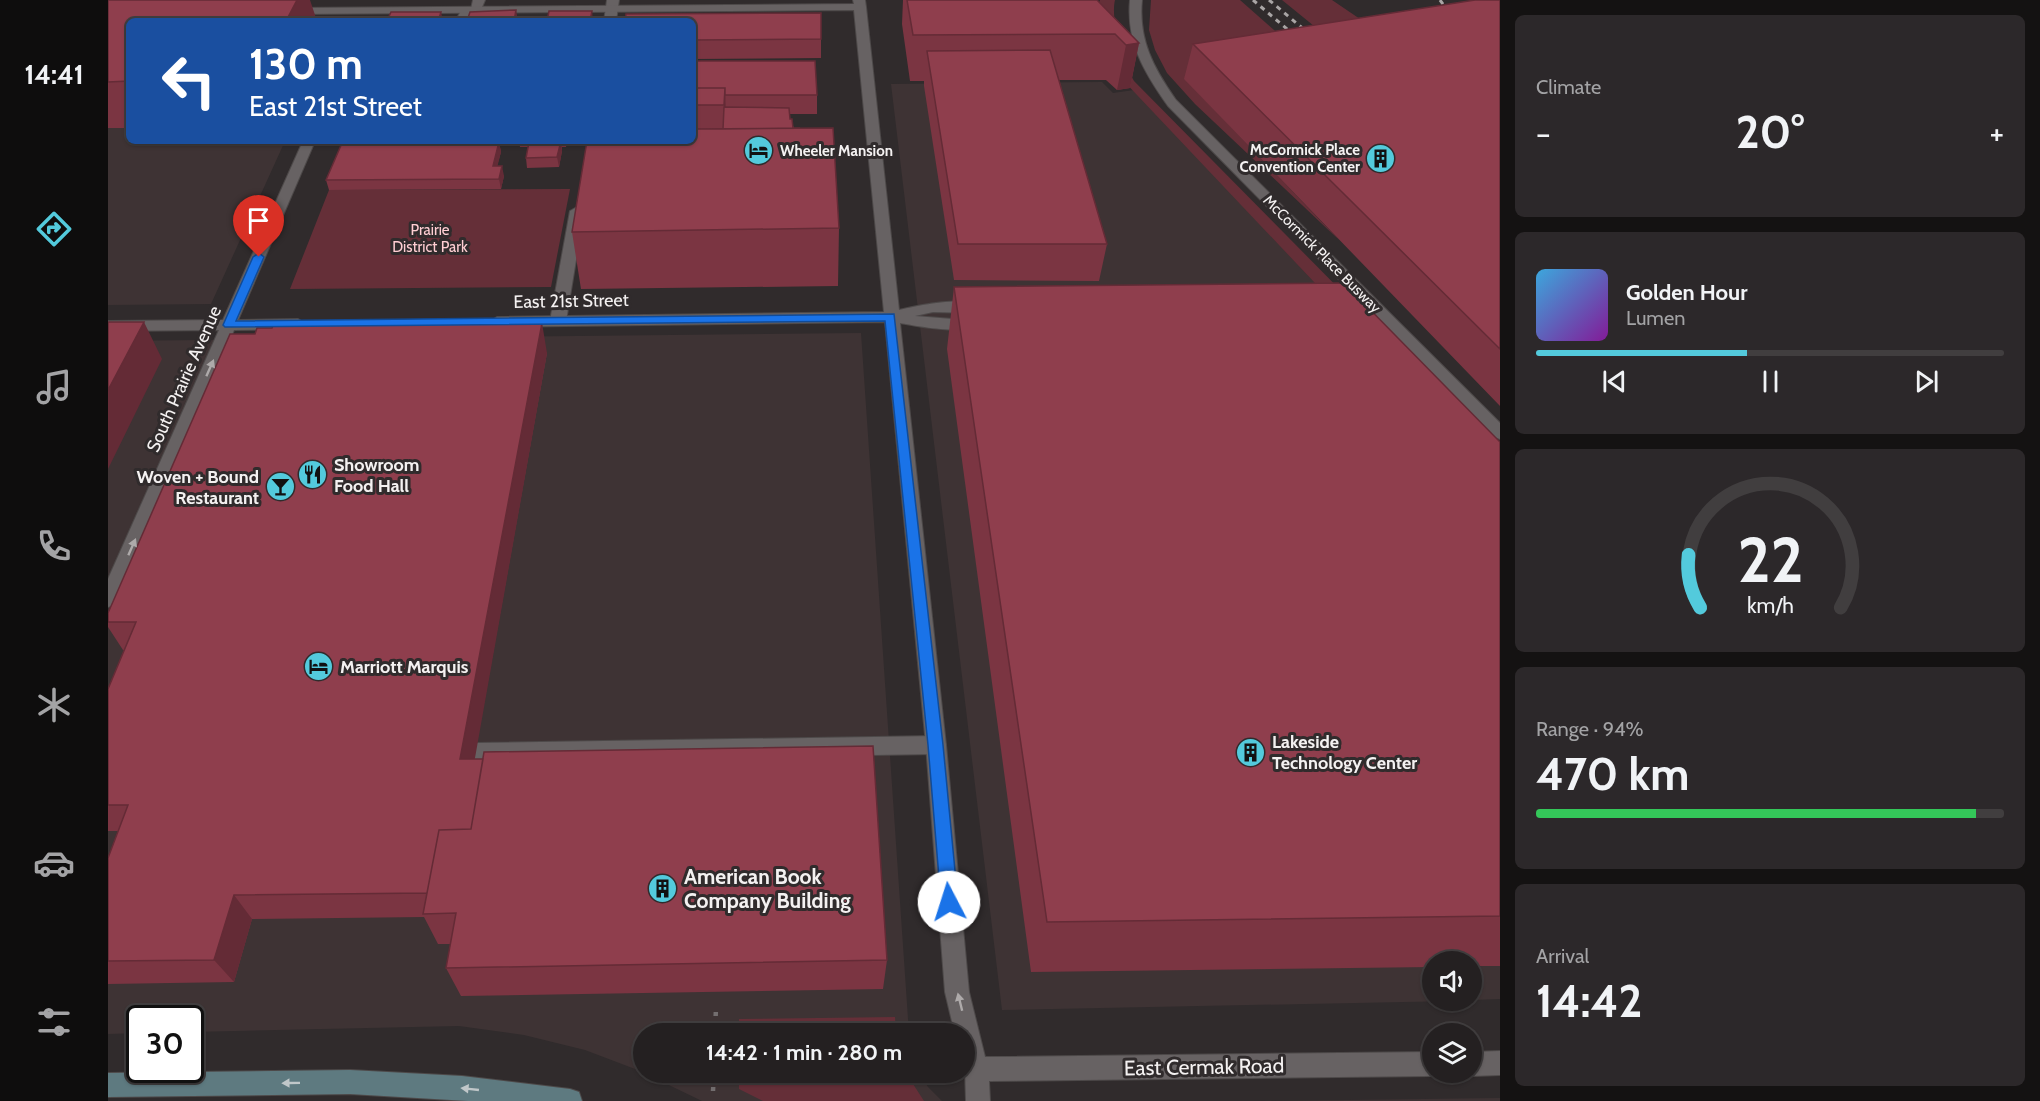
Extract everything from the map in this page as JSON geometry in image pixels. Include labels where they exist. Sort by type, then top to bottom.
[{"type":"main road","points":[[108,1085],[350,1082],[462,1088],[570,1101]]},
{"type":"street","name":"McCormick Place Busway","points":[[1136,0],[1136,40],[1148,70],[1172,103],[1500,433]]},
{"type":"street","points":[[271,11],[611,10],[860,4],[890,317],[936,745],[957,992],[976,1069],[978,1101]]},
{"type":"street","name":"South Prairie Avenue","points":[[108,600],[308,144]]},
{"type":"street","points":[[558,321],[579,199]]},
{"type":"street","name":"East 21st Street","points":[[486,322],[890,317],[934,324],[963,325],[987,316]]},
{"type":"street","points":[[108,326],[318,324]]},
{"type":"street","points":[[476,752],[936,745]]},
{"type":"street","points":[[1482,1064],[1500,1063]]},
{"type":"street","name":"East Cermak Road","points":[[976,1069],[1422,1064]]},
{"type":"path","points":[[715,1023],[716,1006]]},
{"type":"path","points":[[713,1083],[713,1091]]},
{"type":"shaded area","name":"Lakeside Technology Center","points":[[1102,82],[1113,93],[1134,90],[1348,318],[1500,462],[1500,999],[1482,1000],[1482,951],[1422,951],[1422,1002],[1002,1010],[891,84]]},
{"type":"shaded area","points":[[126,100],[126,144],[284,144],[211,304],[108,305],[108,101]]},
{"type":"shaded area","points":[[861,333],[908,1023],[633,1023],[633,1068],[585,1050],[524,1035],[459,1026],[204,1032],[204,1005],[126,1005],[126,1033],[108,1034],[108,341]]},
{"type":"shaded area","points":[[665,1083],[925,1083],[942,1101],[702,1101]]},
{"type":"shaded area","points":[[1500,1098],[1500,1101],[1260,1101]]},
{"type":"green space","points":[[1100,0],[1115,0],[1116,30],[1122,53],[1134,81],[1365,315],[1348,318],[1068,22],[1098,6]]},
{"type":"green space","points":[[1151,0],[1240,0],[1307,59],[1185,79],[1339,240],[1195,104],[1167,73],[1155,50],[1149,30]]},
{"type":"green space","points":[[1282,0],[1332,0],[1360,19],[1346,52]]},
{"type":"green space","name":"Prairie District Park","points":[[570,189],[551,287],[290,289],[329,190]]},
{"type":"green space","points":[[895,1017],[895,1023],[739,1023],[739,1019]]},
{"type":"green space","points":[[739,1083],[912,1083],[924,1101],[763,1101],[739,1089]]},
{"type":"building","points":[[108,0],[297,0],[288,18],[126,18],[126,81],[108,82]]},
{"type":"building","points":[[907,0],[1097,0],[1139,43],[1126,45],[1115,34],[913,35]]},
{"type":"building","name":"McCormick Place Convention Center","points":[[1475,0],[1500,0],[1500,349],[1193,44]]},
{"type":"building","points":[[516,10],[515,18],[468,18],[470,12]]},
{"type":"building","points":[[549,11],[592,11],[591,18],[548,18]]},
{"type":"building","points":[[391,12],[441,12],[439,18],[388,18]]},
{"type":"building","points":[[821,13],[821,39],[696,40],[696,18],[625,18],[626,14]]},
{"type":"building","points":[[1050,50],[1107,244],[958,244],[927,51]]},
{"type":"building","points":[[696,61],[815,61],[817,95],[725,95],[725,88],[696,88]]},
{"type":"building","points":[[696,88],[725,88],[724,105],[696,105]]},
{"type":"building","points":[[724,107],[789,108],[793,128],[800,128],[723,129]]},
{"type":"building","points":[[833,128],[839,228],[572,232],[587,144],[696,144],[696,129]]},
{"type":"building","points":[[342,144],[498,144],[493,166],[502,166],[499,179],[326,180]]},
{"type":"building","points":[[529,144],[560,144],[557,157],[526,158]]},
{"type":"building","name":"Lakeside Technology Center","points":[[1344,283],[1500,442],[1500,916],[1047,922],[954,287]]},
{"type":"building","name":"Marriott Marquis","points":[[522,321],[521,324],[542,323],[460,759],[483,759],[471,829],[439,830],[427,893],[234,895],[214,960],[108,961],[108,858],[128,805],[108,805],[108,689],[136,622],[108,622],[108,613],[230,334],[255,334],[257,328],[272,328],[274,323]]},
{"type":"building","points":[[108,322],[144,322],[108,390]]},
{"type":"building","name":"American Book Company Building","points":[[873,746],[887,960],[446,968],[456,913],[423,914],[439,830],[471,829],[484,752]]},
{"type":"railway","points":[[1253,0],[1301,41]]},
{"type":"railway","points":[[1269,0],[1313,37]]},
{"type":"railway","points":[[1440,0],[1454,19]]},
{"type":"place","name":"Wheeler Mansion","points":[[759,151]]},
{"type":"place","name":"McCormick Place Convention Center","points":[[1381,159]]},
{"type":"place","name":"Showroom Food Hall","points":[[313,475]]},
{"type":"place","name":"Woven + Bound Restaurant","points":[[280,487]]},
{"type":"place","name":"Marriott Marquis","points":[[319,667]]},
{"type":"place","name":"Lakeside Technology Center","points":[[1251,752]]},
{"type":"place","name":"American Book Company Building","points":[[663,889]]},
{"type":"route","points":[[259,257],[229,325],[890,317],[936,745],[949,902]]}]
